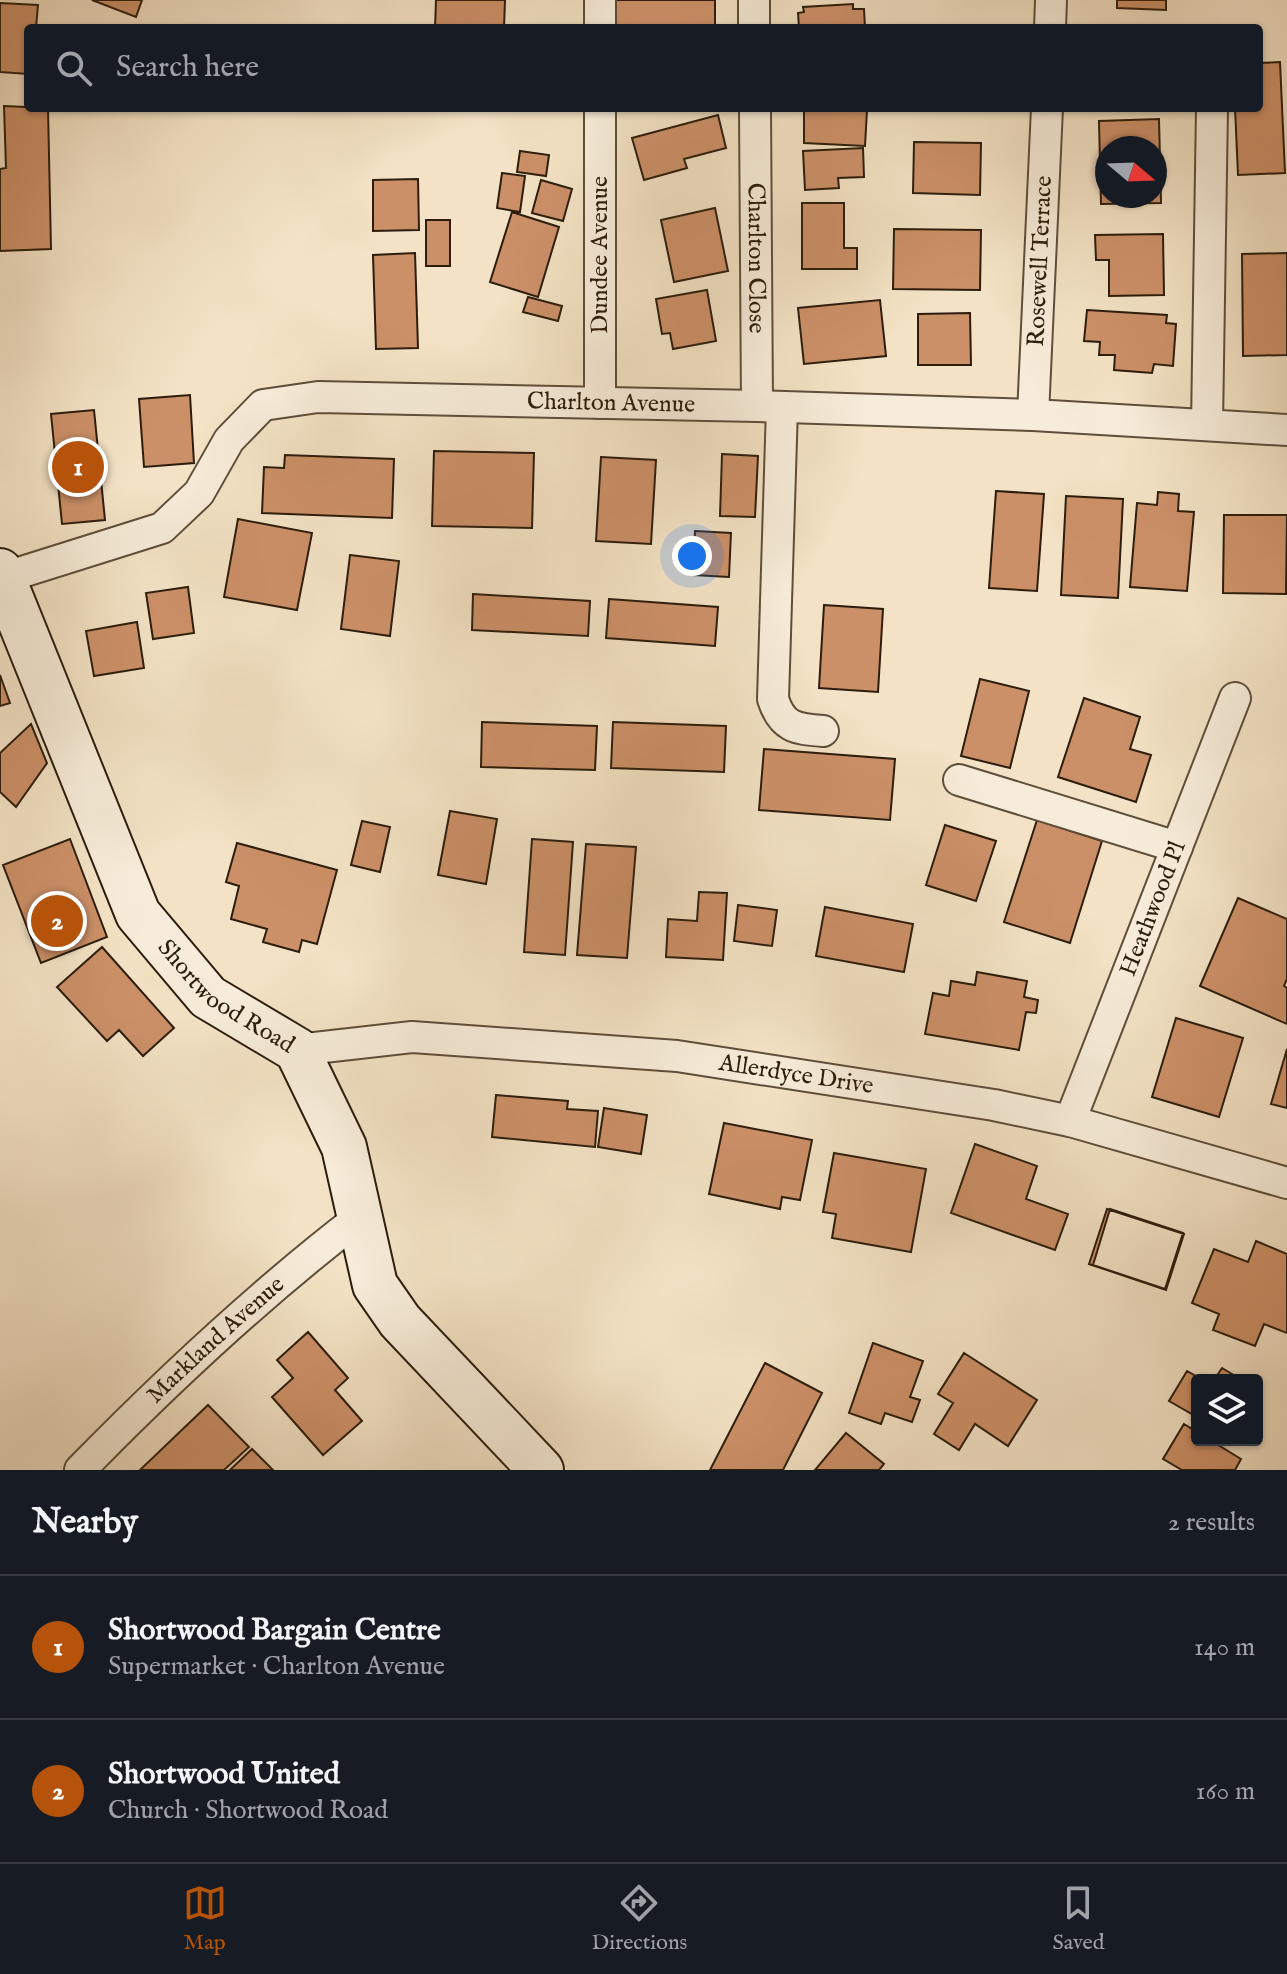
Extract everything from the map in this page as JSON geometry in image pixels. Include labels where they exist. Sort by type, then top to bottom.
[{"type":"main road","name":"Shortwood Road","points":[[2,574],[138,914],[208,997],[297,1050],[344,1147],[375,1285],[400,1321],[541,1470]]},
{"type":"street","points":[[600,0],[600,24]]},
{"type":"street","points":[[754,0],[754,24]]},
{"type":"street","points":[[1050,24],[1051,0]]},
{"type":"street","name":"Dundee Avenue","points":[[600,112],[600,403]]},
{"type":"street","name":"Charlton Close","points":[[755,112],[769,406],[773,699],[779,715],[788,724],[802,730],[823,731]]},
{"type":"street","name":"Rosewell Terrace","points":[[1033,415],[1047,112]]},
{"type":"street","points":[[1207,425],[1212,112]]},
{"type":"street","name":"Charlton Avenue","points":[[2,574],[162,528],[199,493],[229,440],[263,405],[318,397],[769,406],[1033,415],[1287,430]]},
{"type":"street","name":"Heathwood Pl","points":[[1070,1121],[1235,698]]},
{"type":"street","points":[[959,780],[1177,847]]},
{"type":"street","name":"Allerdyce Drive","points":[[297,1050],[412,1037],[677,1056],[994,1105],[1070,1121],[1287,1183]]},
{"type":"street","name":"Markland Avenue","points":[[80,1470],[143,1405],[287,1273],[359,1218]]},
{"type":"building","points":[[92,0],[142,0],[136,17]]},
{"type":"building","points":[[436,0],[505,0],[504,24],[435,24]]},
{"type":"building","points":[[611,0],[715,0],[715,24],[611,24]]},
{"type":"building","points":[[1117,0],[1166,0],[1166,10],[1117,8]]},
{"type":"building","points":[[0,3],[38,5],[36,24],[24,24],[24,74],[0,72]]},
{"type":"building","points":[[853,4],[853,9],[864,9],[865,24],[799,24],[798,13],[804,12],[803,7]]},
{"type":"building","points":[[1280,62],[1285,173],[1238,175],[1235,112],[1263,112],[1263,63]]},
{"type":"building","points":[[4,106],[24,107],[24,112],[48,112],[51,249],[0,251],[0,169],[6,168]]},
{"type":"building","points":[[804,112],[867,112],[865,146],[804,143]]},
{"type":"building","points":[[718,115],[726,148],[684,159],[687,168],[644,180],[632,138]]},
{"type":"building","points":[[1159,119],[1159,136],[1099,136],[1099,121]]},
{"type":"building","points":[[914,142],[981,143],[980,195],[913,193]]},
{"type":"building","points":[[863,148],[864,177],[838,178],[839,188],[805,190],[803,151]]},
{"type":"building","points":[[520,151],[549,155],[546,176],[517,172]]},
{"type":"building","points":[[502,173],[525,176],[520,212],[497,208]]},
{"type":"building","points":[[418,179],[419,230],[373,231],[373,180]]},
{"type":"building","points":[[541,180],[572,189],[563,221],[532,213]]},
{"type":"building","points":[[802,203],[844,203],[844,248],[857,248],[857,269],[802,269]]},
{"type":"building","points":[[715,208],[728,271],[674,282],[661,220]]},
{"type":"building","points":[[512,212],[559,227],[538,297],[490,282]]},
{"type":"building","points":[[426,220],[450,220],[450,266],[426,266]]},
{"type":"building","points":[[894,229],[981,230],[980,290],[893,289]]},
{"type":"building","points":[[1163,234],[1164,295],[1109,296],[1109,260],[1096,260],[1095,235]]},
{"type":"building","points":[[415,253],[418,348],[376,349],[373,255]]},
{"type":"building","points":[[1287,253],[1287,355],[1243,356],[1242,254]]},
{"type":"building","points":[[707,290],[716,341],[673,349],[670,333],[662,334],[656,299]]},
{"type":"building","points":[[528,297],[562,306],[558,321],[523,312]]},
{"type":"building","points":[[880,300],[886,356],[804,364],[798,308]]},
{"type":"building","points":[[1087,310],[1167,315],[1166,323],[1176,324],[1173,366],[1154,364],[1152,373],[1114,370],[1115,355],[1099,355],[1100,342],[1084,341]]},
{"type":"building","points":[[970,313],[971,365],[918,365],[918,314]]},
{"type":"building","points":[[190,395],[194,463],[144,467],[139,399]]},
{"type":"building","points":[[94,410],[105,520],[62,524],[51,414]]},
{"type":"building","points":[[434,451],[534,453],[532,528],[432,526]]},
{"type":"building","points":[[722,454],[758,456],[755,517],[720,516]]},
{"type":"building","points":[[285,455],[394,459],[392,518],[262,513],[264,467],[284,468]]},
{"type":"building","points":[[601,457],[656,460],[651,544],[596,541]]},
{"type":"building","points":[[996,491],[1044,494],[1037,591],[989,588]]},
{"type":"building","points":[[1158,492],[1179,494],[1178,511],[1194,512],[1187,591],[1130,587],[1137,503],[1157,505]]},
{"type":"building","points":[[1066,496],[1123,499],[1118,598],[1061,595]]},
{"type":"building","points":[[1224,515],[1287,515],[1286,594],[1223,593]]},
{"type":"building","points":[[238,519],[312,533],[297,610],[224,597]]},
{"type":"building","points":[[695,531],[731,533],[729,577],[693,575]]},
{"type":"building","points":[[350,555],[399,561],[390,636],[341,629]]},
{"type":"building","points":[[188,587],[194,633],[153,639],[146,593]]},
{"type":"building","points":[[473,594],[590,601],[588,636],[472,630]]},
{"type":"building","points":[[609,599],[718,607],[715,646],[606,638]]},
{"type":"building","points":[[824,605],[883,609],[878,692],[819,688]]},
{"type":"building","points":[[137,622],[144,668],[94,676],[86,631]]},
{"type":"building","points":[[0,675],[10,703],[0,706]]},
{"type":"building","points":[[980,679],[1029,691],[1010,768],[961,756]]},
{"type":"building","points":[[1084,698],[1140,717],[1130,749],[1151,755],[1136,802],[1058,777]]},
{"type":"building","points":[[482,722],[597,726],[595,770],[481,767]]},
{"type":"building","points":[[613,722],[726,726],[724,772],[611,768]]},
{"type":"building","points":[[31,724],[47,763],[16,807],[0,792],[0,753]]},
{"type":"building","points":[[764,749],[895,759],[890,820],[759,810]]},
{"type":"building","points":[[450,811],[497,819],[486,884],[438,875]]},
{"type":"building","points":[[1037,820],[1102,841],[1070,943],[1004,922]]},
{"type":"building","points":[[362,821],[390,827],[380,872],[351,865]]},
{"type":"building","points":[[945,825],[996,841],[976,901],[926,885]]},
{"type":"building","points":[[70,839],[107,937],[41,963],[3,865]]},
{"type":"building","points":[[532,839],[573,842],[565,955],[524,952]]},
{"type":"building","points":[[237,843],[337,870],[317,944],[302,940],[299,952],[263,942],[267,929],[231,919],[239,886],[226,882]]},
{"type":"building","points":[[586,844],[636,847],[627,958],[577,955]]},
{"type":"building","points":[[699,892],[727,893],[723,960],[666,957],[668,919],[697,921]]},
{"type":"building","points":[[1238,898],[1287,919],[1287,979],[1284,986],[1287,988],[1287,1024],[1200,986]]},
{"type":"building","points":[[738,905],[777,910],[772,946],[734,941]]},
{"type":"building","points":[[825,907],[913,924],[904,972],[816,956]]},
{"type":"building","points":[[102,947],[174,1028],[143,1056],[119,1030],[107,1041],[57,987]]},
{"type":"building","points":[[977,972],[1027,981],[1024,997],[1038,1000],[1036,1013],[1026,1012],[1019,1050],[925,1034],[933,993],[949,996],[951,981],[975,985]]},
{"type":"building","points":[[1176,1018],[1243,1038],[1219,1117],[1152,1097]]},
{"type":"building","points":[[1287,1049],[1287,1108],[1271,1104]]},
{"type":"building","points":[[496,1095],[568,1101],[567,1109],[598,1111],[595,1147],[492,1137]]},
{"type":"building","points":[[604,1108],[647,1115],[641,1154],[598,1147]]},
{"type":"building","points":[[724,1123],[812,1140],[800,1200],[782,1197],[780,1209],[709,1194]]},
{"type":"building","points":[[975,1144],[1037,1166],[1026,1199],[1068,1214],[1055,1250],[951,1213]]},
{"type":"building","points":[[834,1153],[926,1169],[911,1252],[832,1238],[836,1214],[823,1212]]},
{"type":"building","points":[[1107,1209],[1184,1234],[1166,1290],[1089,1264]]},
{"type":"building","points":[[1110,1209],[1183,1233],[1165,1289],[1093,1265]]},
{"type":"building","points":[[1256,1241],[1287,1254],[1287,1333],[1264,1324],[1255,1346],[1213,1330],[1219,1314],[1192,1303],[1214,1249],[1248,1262]]},
{"type":"building","points":[[308,1332],[348,1378],[335,1390],[362,1421],[323,1455],[272,1397],[293,1378],[277,1360]]},
{"type":"building","points":[[873,1343],[923,1361],[910,1397],[920,1400],[912,1422],[885,1413],[881,1424],[849,1413]]},
{"type":"building","points":[[964,1353],[1037,1400],[1008,1446],[975,1424],[959,1450],[934,1434],[953,1403],[938,1394]]},
{"type":"building","points":[[765,1363],[822,1393],[783,1470],[710,1470]]},
{"type":"building","points":[[1222,1368],[1232,1374],[1218,1374]]},
{"type":"building","points":[[1187,1371],[1192,1374],[1191,1414],[1169,1401]]},
{"type":"building","points":[[208,1405],[249,1447],[224,1470],[140,1470]]},
{"type":"building","points":[[1184,1424],[1191,1428],[1191,1446],[1220,1446],[1241,1459],[1235,1470],[1182,1470],[1163,1459]]},
{"type":"building","points":[[846,1433],[884,1464],[879,1470],[815,1470]]},
{"type":"building","points":[[252,1449],[273,1470],[230,1470]]},
{"type":"place","name":"Shortwood Bargain Centre","points":[[78,467]]},
{"type":"place","name":"Shortwood United","points":[[57,921]]}]
